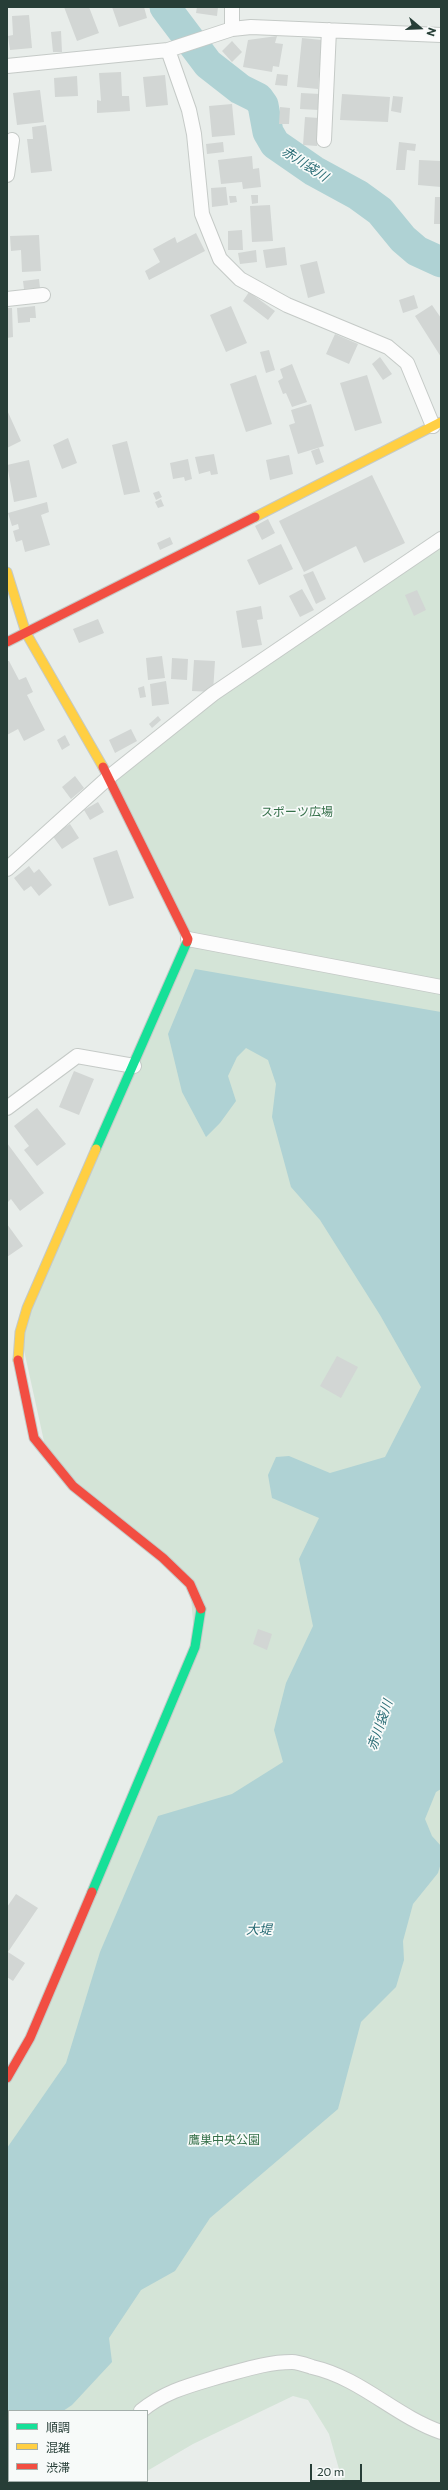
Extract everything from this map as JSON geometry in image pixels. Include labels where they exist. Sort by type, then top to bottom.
[{"type":"street","points":[[228,31],[232,7]]},
{"type":"street","points":[[7,66],[168,50],[228,31],[251,27],[441,35]]},
{"type":"street","points":[[324,140],[329,30]]},
{"type":"street","points":[[7,642],[437,424],[407,363],[388,347],[287,305],[240,279],[220,259],[202,214],[194,134],[189,110],[168,50]]},
{"type":"street","points":[[7,175],[12,140]]},
{"type":"street","points":[[7,299],[43,295]]},
{"type":"street","points":[[7,869],[110,777],[213,694],[441,539]]},
{"type":"street","points":[[7,572],[26,633],[110,777],[188,938],[134,1066],[27,1308],[20,1332],[18,1367],[34,1438],[73,1486],[163,1558],[190,1584],[202,1612],[196,1647],[30,2038],[7,2078]]},
{"type":"street","points":[[188,938],[441,986]]},
{"type":"street","points":[[7,1108],[77,1056],[134,1066]]},
{"type":"street","points":[[142,2410],[157,2398],[193,2384],[264,2364],[293,2362],[326,2370],[352,2380],[419,2424],[441,2432]]},
{"type":"green space","name":"鷹巣中央公園","points":[[441,539],[441,2483],[343,2483],[329,2434],[308,2400],[293,2396],[193,2444],[148,2470],[148,2410],[8,2410],[8,2482],[127,2482],[7,2483],[7,2078],[195,1647],[190,1584],[47,1455],[20,1332],[188,939],[109,777],[213,694]]},
{"type":"water","name":"大堤","points":[[195,969],[441,1012],[441,1789],[436,1792],[425,1819],[432,1836],[441,1846],[441,1863],[438,1873],[413,1904],[403,1941],[404,1960],[396,1987],[361,2022],[338,2109],[210,2218],[175,2271],[141,2290],[109,2338],[112,2362],[72,2405],[64,2410],[8,2410],[7,2446],[7,2148],[66,2063],[100,1952],[158,1816],[232,1794],[283,1762],[274,1730],[286,1683],[313,1626],[299,1559],[319,1518],[272,1498],[268,1475],[276,1457],[289,1456],[330,1473],[385,1457],[421,1387],[380,1315],[320,1220],[291,1187],[272,1117],[276,1084],[268,1060],[246,1048],[237,1057],[228,1076],[236,1101],[220,1123],[206,1137],[182,1092],[168,1034]]},
{"type":"building","points":[[64,7],[89,7],[99,33],[77,41]]},
{"type":"building","points":[[112,7],[144,7],[147,18],[119,27]]},
{"type":"building","points":[[197,7],[218,7],[217,16],[196,13]]},
{"type":"building","points":[[29,15],[32,48],[10,50],[8,36],[13,35],[12,16]]},
{"type":"building","points":[[61,31],[62,52],[53,52],[51,32]]},
{"type":"building","points":[[277,36],[275,43],[283,44],[279,67],[273,66],[272,72],[243,67],[248,40]]},
{"type":"building","points":[[302,38],[322,40],[318,89],[297,87]]},
{"type":"building","points":[[232,41],[242,52],[232,62],[222,51]]},
{"type":"building","points":[[121,72],[122,96],[129,96],[130,111],[97,113],[97,100],[101,101],[99,73]]},
{"type":"building","points":[[277,74],[288,75],[287,86],[275,85]]},
{"type":"building","points":[[165,75],[168,105],[146,107],[143,77]]},
{"type":"building","points":[[77,76],[78,96],[55,97],[54,78]]},
{"type":"building","points":[[40,90],[44,122],[17,125],[13,93]]},
{"type":"building","points":[[301,93],[320,94],[319,110],[300,109]]},
{"type":"building","points":[[342,94],[390,97],[388,122],[340,120]]},
{"type":"building","points":[[393,96],[403,97],[401,113],[391,111]]},
{"type":"building","points":[[232,104],[235,135],[212,137],[209,106]]},
{"type":"building","points":[[280,107],[290,108],[289,124],[279,124]]},
{"type":"building","points":[[305,117],[319,118],[317,146],[303,145]]},
{"type":"building","points":[[46,125],[52,171],[31,173],[27,139],[33,139],[32,127]]},
{"type":"building","points":[[223,142],[224,152],[207,154],[206,144]]},
{"type":"building","points":[[399,142],[416,144],[415,151],[407,150],[405,170],[396,170]]},
{"type":"building","points":[[252,156],[253,169],[259,168],[261,187],[243,189],[242,182],[221,184],[218,160]]},
{"type":"building","points":[[419,160],[441,161],[441,187],[418,185]]},
{"type":"building","points":[[226,187],[228,205],[212,207],[211,188]]},
{"type":"building","points":[[251,195],[258,195],[258,203],[252,204]]},
{"type":"building","points":[[229,196],[236,196],[237,202],[230,203]]},
{"type":"building","points":[[435,197],[441,197],[441,224],[434,224]]},
{"type":"building","points":[[270,205],[273,241],[252,242],[250,206]]},
{"type":"building","points":[[242,230],[243,250],[228,250],[228,231]]},
{"type":"building","points":[[196,233],[205,251],[149,280],[145,271],[160,262],[153,249],[175,237],[177,243]]},
{"type":"building","points":[[39,235],[41,271],[22,272],[21,250],[11,251],[10,236]]},
{"type":"building","points":[[285,247],[287,265],[266,268],[263,250]]},
{"type":"building","points":[[256,250],[257,262],[240,264],[238,253]]},
{"type":"building","points":[[317,261],[325,293],[308,298],[300,265]]},
{"type":"building","points":[[39,279],[40,288],[24,289],[23,281]]},
{"type":"building","points":[[249,292],[275,311],[268,320],[243,301]]},
{"type":"building","points":[[414,295],[418,308],[403,313],[399,300]]},
{"type":"building","points":[[432,305],[441,318],[441,357],[415,316]]},
{"type":"building","points":[[35,306],[36,318],[30,318],[30,322],[18,323],[17,308]]},
{"type":"building","points":[[231,306],[247,343],[226,352],[210,315]]},
{"type":"building","points":[[7,308],[12,308],[13,337],[7,338]]},
{"type":"building","points":[[335,334],[358,344],[349,364],[326,354]]},
{"type":"building","points":[[269,350],[275,370],[266,373],[260,352]]},
{"type":"building","points":[[380,357],[392,374],[383,380],[372,364]]},
{"type":"building","points":[[292,364],[307,402],[292,407],[286,393],[283,394],[278,381],[283,378],[280,369]]},
{"type":"building","points":[[256,375],[272,424],[246,432],[230,384]]},
{"type":"building","points":[[367,375],[382,423],[355,431],[340,383]]},
{"type":"building","points":[[311,404],[324,446],[298,454],[289,425],[295,423],[291,410]]},
{"type":"building","points":[[7,410],[21,441],[7,448]]},
{"type":"building","points":[[68,438],[77,463],[62,469],[53,445]]},
{"type":"building","points":[[127,441],[140,492],[124,495],[112,445]]},
{"type":"building","points":[[319,448],[324,462],[316,465],[311,451]]},
{"type":"building","points":[[214,454],[218,474],[211,475],[210,471],[199,474],[195,457]]},
{"type":"building","points":[[289,455],[293,474],[270,480],[266,460]]},
{"type":"building","points":[[188,459],[192,479],[185,481],[184,477],[173,479],[170,463]]},
{"type":"building","points":[[29,460],[37,497],[14,502],[7,465]]},
{"type":"building","points":[[372,475],[405,543],[364,563],[356,546],[304,572],[279,521]]},
{"type":"building","points":[[159,491],[162,497],[156,500],[153,493]]},
{"type":"building","points":[[161,499],[164,506],[158,508],[155,502]]},
{"type":"building","points":[[47,502],[49,512],[41,515],[50,545],[25,552],[22,540],[16,542],[13,531],[19,529],[18,524],[12,526],[8,513]]},
{"type":"building","points":[[268,519],[275,533],[262,540],[255,526]]},
{"type":"building","points":[[170,537],[173,544],[160,550],[157,543]]},
{"type":"building","points":[[281,544],[293,569],[259,585],[247,560]]},
{"type":"building","points":[[313,571],[326,599],[316,604],[303,575]]},
{"type":"building","points":[[302,589],[314,610],[300,617],[289,596]]},
{"type":"building","points":[[417,590],[426,610],[414,616],[405,595]]},
{"type":"building","points":[[261,606],[263,619],[257,620],[262,645],[242,648],[236,611]]},
{"type":"building","points":[[98,619],[104,633],[79,643],[73,629]]},
{"type":"building","points":[[162,656],[165,678],[148,680],[146,658]]},
{"type":"building","points":[[172,658],[188,659],[187,680],[171,679]]},
{"type":"building","points":[[194,660],[215,661],[213,692],[192,691]]},
{"type":"building","points":[[7,661],[9,661],[19,680],[26,677],[33,692],[27,695],[45,730],[24,741],[18,729],[7,735]]},
{"type":"building","points":[[166,681],[169,704],[152,706],[150,684]]},
{"type":"building","points":[[144,686],[146,697],[140,698],[138,688]]},
{"type":"building","points":[[158,716],[161,720],[152,728],[149,724]]},
{"type":"building","points":[[131,729],[137,741],[115,753],[109,740]]},
{"type":"building","points":[[65,735],[70,745],[62,750],[57,740]]},
{"type":"building","points":[[75,776],[84,788],[71,799],[62,787]]},
{"type":"building","points":[[98,802],[104,812],[90,820],[84,810]]},
{"type":"building","points":[[70,824],[79,838],[62,849],[52,835]]},
{"type":"building","points":[[117,850],[134,898],[109,906],[93,858]]},
{"type":"building","points":[[29,866],[34,873],[39,869],[52,885],[39,896],[31,886],[24,891],[14,878]]},
{"type":"building","points":[[74,1071],[94,1079],[79,1115],[59,1107]]},
{"type":"building","points":[[37,1108],[66,1144],[37,1166],[24,1150],[29,1146],[14,1126]]},
{"type":"building","points":[[7,1143],[44,1193],[20,1211],[11,1199],[7,1203]]},
{"type":"building","points":[[7,1224],[23,1246],[7,1257]]},
{"type":"building","points":[[337,1356],[358,1367],[341,1398],[320,1386]]},
{"type":"building","points":[[258,1629],[272,1634],[267,1650],[253,1644]]},
{"type":"building","points":[[16,1894],[38,1908],[8,1952],[25,1963],[13,1981],[7,1977],[7,1907]]},
{"type":"waterway","name":"赤川袋川","points":[[165,7],[208,64],[240,89],[258,98],[263,105],[268,132],[275,144],[314,171],[358,195],[380,211],[403,239],[417,251],[441,262]]},
{"type":"traffic: fast","points":[[96,1149],[187,942]]},
{"type":"traffic: fast","points":[[92,1892],[195,1647],[201,1609]]},
{"type":"traffic: slow","points":[[255,517],[441,422]]},
{"type":"traffic: slow","points":[[7,572],[26,633],[103,767]]},
{"type":"traffic: slow","points":[[18,1360],[20,1332],[27,1308],[96,1149]]},
{"type":"traffic: jam","points":[[7,642],[255,517]]},
{"type":"traffic: jam","points":[[103,767],[188,939],[187,942]]},
{"type":"traffic: jam","points":[[18,1360],[34,1438],[73,1486],[163,1558],[190,1584],[201,1609]]},
{"type":"traffic: jam","points":[[7,2078],[30,2038],[92,1892]]},
{"type":"park label","name":"スポーツ広場","points":[[297,812]]}]
